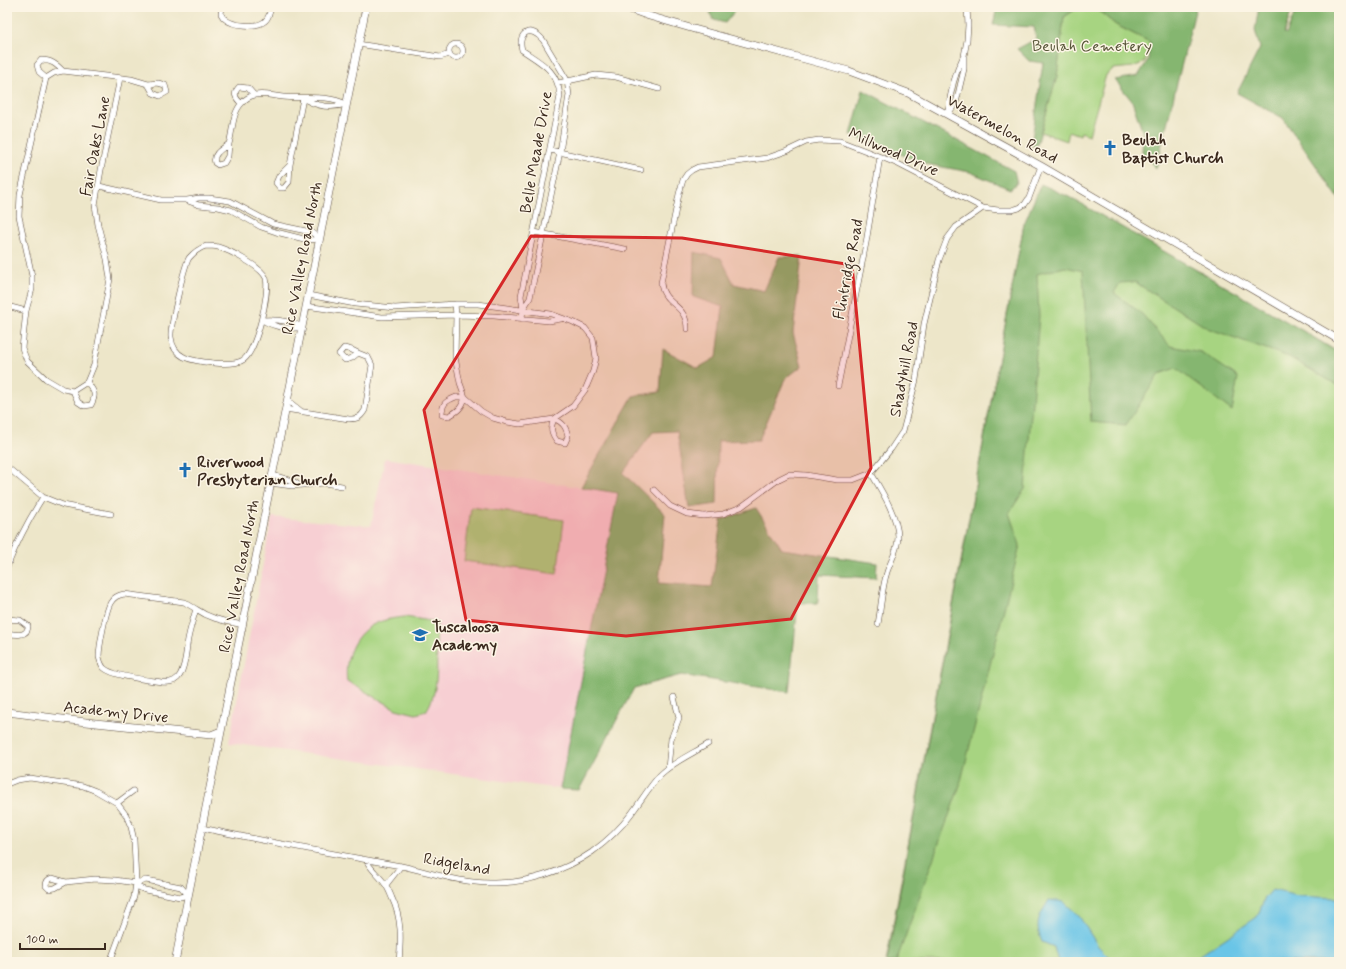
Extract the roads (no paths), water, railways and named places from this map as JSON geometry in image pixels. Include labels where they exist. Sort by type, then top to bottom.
[{"type":"street","points":[[222,7],[221,14],[226,20],[232,23],[260,25],[266,20],[271,7]]},
{"type":"street","name":"Rice Valley Road North","points":[[175,962],[284,409],[320,239],[366,7]]},
{"type":"street","name":"Watermelon Road","points":[[624,7],[694,30],[849,71],[908,93],[1041,166],[1339,340]]},
{"type":"street","points":[[948,114],[949,100],[958,68],[964,56],[967,40],[968,7]]},
{"type":"street","name":"Belle Meade Drive","points":[[522,319],[523,309],[521,296],[560,96],[558,83],[545,65],[522,50],[520,43],[522,36],[527,32],[534,32],[539,35],[567,80],[569,95],[560,152],[530,298],[523,309]]},
{"type":"street","points":[[358,44],[440,57],[450,54]]},
{"type":"street","points":[[46,78],[39,72],[37,65],[41,60],[48,60],[52,62],[63,71]]},
{"type":"street","points":[[73,391],[78,402],[84,406],[92,405],[95,398],[94,391],[87,382],[73,391],[63,389],[46,379],[27,360],[22,348],[26,311],[32,289],[32,276],[19,216],[20,195],[24,169],[46,78],[54,73],[63,71],[120,78],[148,84]]},
{"type":"street","points":[[558,83],[596,75],[616,77],[660,89]]},
{"type":"street","name":"Fair Oaks Lane","points":[[87,382],[94,365],[110,279],[95,205],[120,78]]},
{"type":"street","points":[[242,103],[236,99],[235,96],[235,93],[239,87],[248,88],[254,95]]},
{"type":"street","points":[[229,144],[233,122],[242,103],[254,95],[261,94],[321,98],[339,101],[346,104]]},
{"type":"street","points":[[290,165],[303,98]]},
{"type":"street","name":"Millwood Drive","points":[[687,329],[685,315],[681,309],[665,296],[661,283],[679,194],[683,180],[692,170],[705,166],[767,158],[806,142],[819,140],[840,141],[898,164],[983,208],[1012,210],[1025,204],[1029,198],[1041,166]]},
{"type":"street","points":[[550,150],[641,170]]},
{"type":"street","name":"Flintridge Road","points":[[838,386],[866,243],[880,157]]},
{"type":"street","points":[[99,186],[161,200],[209,198],[230,201],[273,224],[311,232],[320,239]]},
{"type":"street","points":[[187,200],[199,205],[231,210],[261,227],[276,232],[308,240],[320,239]]},
{"type":"street","name":"Shadyhill Road","points":[[654,490],[670,506],[687,514],[704,516],[723,514],[741,507],[773,483],[789,474],[837,480],[853,480],[871,472],[891,449],[903,431],[916,380],[924,324],[939,260],[947,239],[956,227],[983,208]]},
{"type":"street","points":[[534,232],[625,249]]},
{"type":"street","points":[[213,246],[226,250],[261,271],[265,276],[266,283],[262,320],[249,354],[239,363],[233,364],[199,361],[186,358],[179,354],[175,349],[171,336],[184,270],[190,257],[200,248],[213,246]]},
{"type":"street","points":[[308,295],[355,304],[395,308],[455,304],[478,304],[551,314],[573,322],[585,328],[593,338],[596,358],[593,371],[585,390],[573,406],[554,419],[520,424],[494,418],[481,411],[465,397],[460,383],[455,357],[455,304]]},
{"type":"street","points":[[7,306],[26,311]]},
{"type":"street","points":[[306,306],[382,317],[456,315],[494,316],[549,321],[562,319]]},
{"type":"street","points":[[262,320],[270,325],[292,329],[302,326]]},
{"type":"street","points":[[284,409],[350,419],[355,419],[361,416],[365,410],[372,365],[368,357],[358,353]]},
{"type":"street","points":[[456,397],[465,397],[463,405],[458,411],[449,416],[442,415],[442,408],[447,401],[456,397]]},
{"type":"street","points":[[286,400],[302,411]]},
{"type":"street","points":[[554,419],[562,422],[566,429],[568,436],[564,443],[557,441],[552,435],[551,426],[554,419]]},
{"type":"street","points":[[7,467],[43,496],[63,504],[111,514]]},
{"type":"street","points":[[871,472],[884,496],[895,522],[898,537],[895,555],[886,573],[878,624]]},
{"type":"street","points":[[272,475],[293,481],[300,485]]},
{"type":"street","points":[[270,483],[292,486],[324,483],[342,486]]},
{"type":"street","points":[[7,567],[30,517],[43,496]]},
{"type":"street","points":[[196,609],[188,638],[183,667],[180,676],[174,681],[161,682],[116,674],[104,668],[101,663],[100,652],[108,608],[112,600],[118,595],[130,594],[184,602],[196,609],[207,616],[242,626]]},
{"type":"street","points":[[7,619],[20,620],[28,626],[26,634],[18,635],[7,633]]},
{"type":"street","points":[[668,768],[671,739],[679,718],[674,697]]},
{"type":"street","name":"Academy Drive","points":[[7,712],[211,735],[221,732]]},
{"type":"street","name":"Ridgeland","points":[[202,828],[476,882],[490,884],[517,881],[550,873],[569,866],[586,856],[614,834],[659,776],[668,768],[708,744]]},
{"type":"street","points":[[7,784],[17,780],[30,778],[76,784],[96,791],[117,803],[129,821],[133,833],[136,883],[134,897],[110,962]]},
{"type":"street","points":[[117,803],[133,791]]},
{"type":"street","points":[[366,860],[374,873],[386,885],[398,912],[401,925],[399,962]]},
{"type":"street","points":[[386,885],[400,866]]},
{"type":"street","points":[[66,882],[95,879],[136,883],[146,880],[181,887],[188,895],[180,897],[145,890],[140,888],[136,883]]},
{"type":"water","points":[[1272,890],[1298,896],[1336,898],[1339,896],[1339,962],[1190,962],[1257,917],[1265,898]]},
{"type":"water","points":[[1049,900],[1064,902],[1079,916],[1098,946],[1114,962],[1058,962],[1054,947],[1042,942],[1038,929],[1040,915]]},
{"type":"place","name":"Beulah Baptist Church","points":[[1110,148]]},
{"type":"place","name":"Riverwood Presbyterian Church","points":[[185,470]]},
{"type":"place","name":"Tuscaloosa Academy","points":[[420,635]]},
{"type":"park label","name":"Beulah Cemetery","points":[[1092,45]]}]
